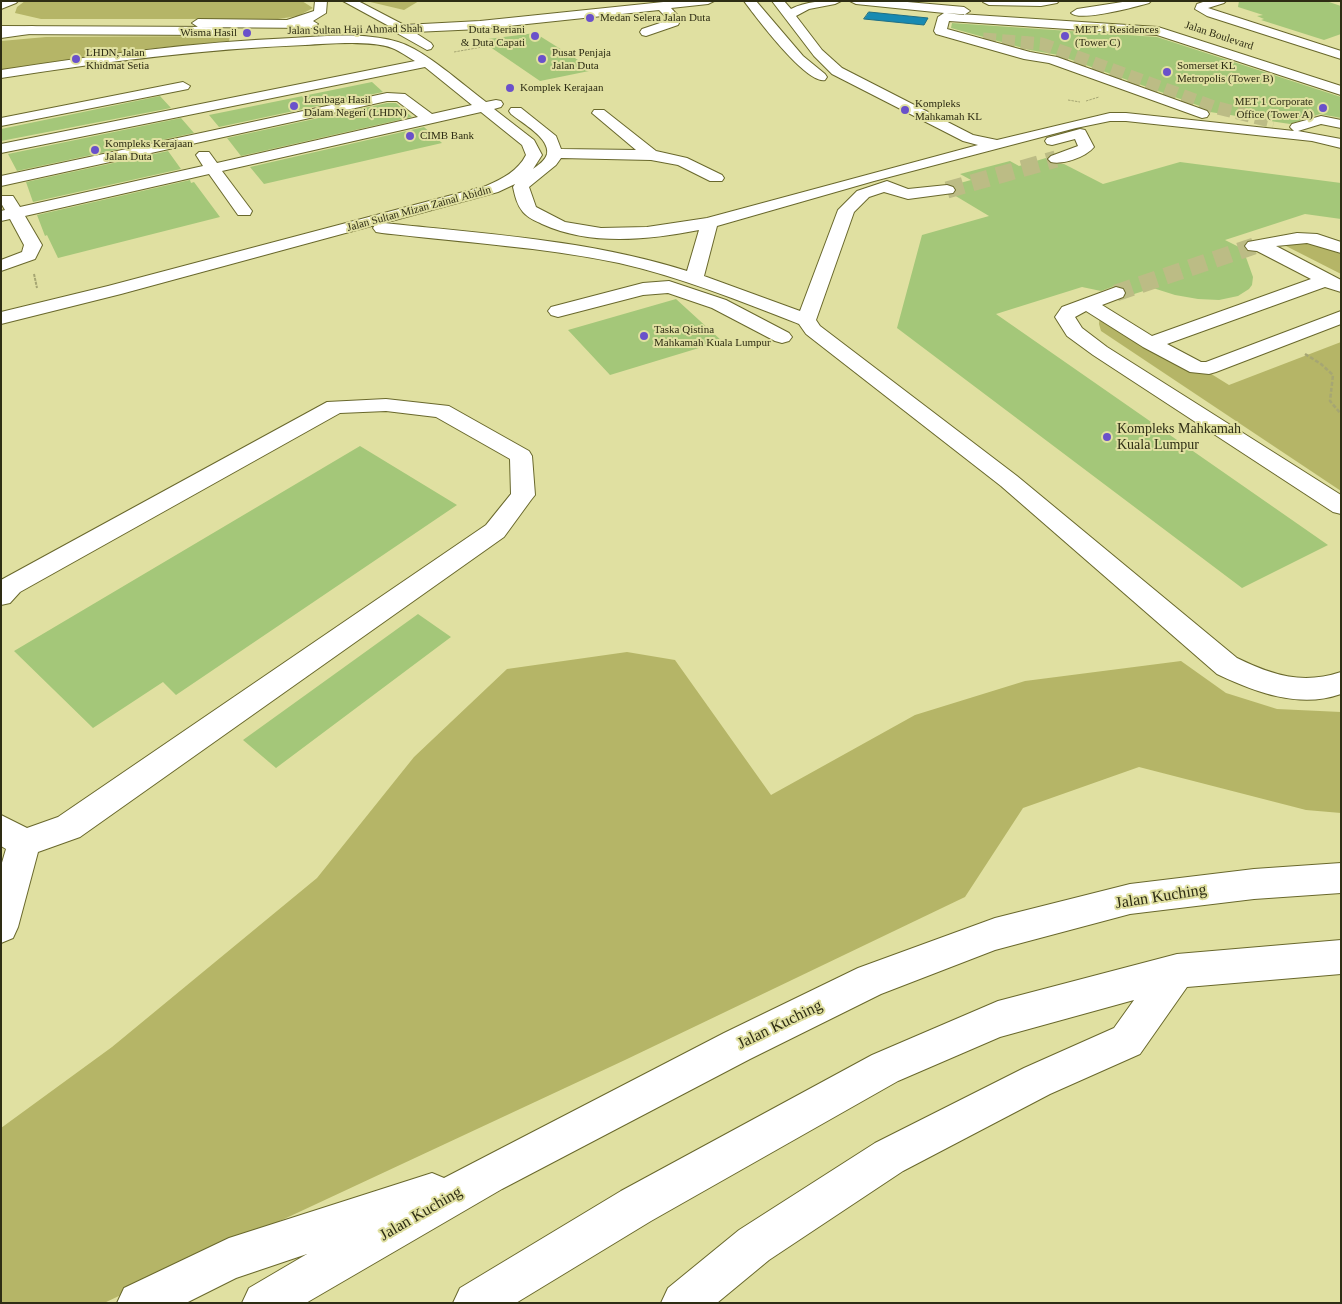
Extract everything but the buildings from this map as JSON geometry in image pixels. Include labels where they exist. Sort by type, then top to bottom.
[{"type":"main road","points":[[1,6],[12,1]]},
{"type":"main road","name":"Jalan Sultan Mizan Zainal Abidin","points":[[1,318],[464,198],[506,183],[525,168],[534,155],[529,143],[485,106],[398,26],[349,1]]},
{"type":"main road","name":"Jalan Sultan Haji Ahmad Shah","points":[[398,26],[507,13],[645,1]]},
{"type":"main road","points":[[778,1],[818,54],[837,71],[968,138],[996,144]]},
{"type":"main road","points":[[790,15],[806,6],[835,1]]},
{"type":"main road","points":[[933,1],[1044,6],[1089,2]]},
{"type":"main road","points":[[976,3],[1053,1]]},
{"type":"main road","points":[[1220,1],[1201,6],[1211,14],[1341,55]]},
{"type":"main road","name":"Jalan Sultan Haji Ahmad Shah","points":[[1,30],[480,25],[692,2],[714,2]]},
{"type":"main road","name":"Jalan Boulevard","points":[[1089,2],[1149,9]]},
{"type":"main road","points":[[281,23],[304,20],[316,15],[320,13],[326,3]]},
{"type":"main road","points":[[744,4],[762,14],[798,58],[817,75],[834,85]]},
{"type":"main road","points":[[860,5],[1158,30],[1341,91]]},
{"type":"main road","points":[[1075,23],[1110,5]]},
{"type":"main road","name":"Jalan Boulevard","points":[[1110,5],[1149,9],[1341,84]]},
{"type":"main road","points":[[646,32],[674,22],[676,19],[662,6]]},
{"type":"main road","points":[[362,7],[418,19],[446,20]]},
{"type":"main road","points":[[1075,23],[1149,9]]},
{"type":"main road","points":[[945,13],[940,31],[1023,50],[1072,67],[1093,69],[1150,90],[1153,97],[1195,113],[1341,130]]},
{"type":"main road","points":[[1,17],[21,22]]},
{"type":"main road","name":"Jalan Sultan Haji Ahmad Shah","points":[[1,21],[281,23],[320,27]]},
{"type":"main road","points":[[1075,23],[1111,24]]},
{"type":"main road","points":[[1,149],[168,116],[432,58],[435,37],[451,31],[480,25]]},
{"type":"main road","points":[[320,27],[330,40],[360,27]]},
{"type":"main road","points":[[1,34],[32,30]]},
{"type":"main road","points":[[957,36],[983,40]]},
{"type":"main road","name":"Jalan Sultan Mizan Zainal Abidin","points":[[1,74],[78,62],[177,68],[235,44],[330,40],[388,43],[432,58],[472,78]]},
{"type":"main road","points":[[1,122],[177,68],[201,108]]},
{"type":"main road","points":[[487,89],[551,139],[555,153],[651,155],[682,161],[716,178]]},
{"type":"main road","points":[[1,181],[188,138],[387,96],[400,97],[430,119]]},
{"type":"main road","points":[[8,214],[505,102]]},
{"type":"main road","points":[[288,133],[412,104]]},
{"type":"main road","points":[[598,113],[651,155]]},
{"type":"main road","points":[[168,116],[188,138],[198,154],[214,168],[233,198],[244,211]]},
{"type":"main road","points":[[806,320],[846,210],[863,194],[1110,117],[1126,117],[1312,137],[1341,144]]},
{"type":"main road","points":[[1274,122],[1294,126],[1321,120],[1341,124]]},
{"type":"main road","points":[[11,162],[178,126]]},
{"type":"main road","points":[[1056,159],[1081,151],[1086,147],[1078,128]]},
{"type":"main road","points":[[521,187],[529,210],[556,226],[583,232],[647,231],[710,223],[942,152],[996,144],[1078,128],[1107,132]]},
{"type":"main road","points":[[198,154],[222,149]]},
{"type":"main road","name":"Jalan Sultan Mizan Zainal Abidin","points":[[114,290],[221,270],[503,196],[521,187],[551,162],[555,153]]},
{"type":"main road","points":[[883,188],[908,194],[947,190]]},
{"type":"main road","points":[[5,265],[29,255],[33,245],[8,214],[3,194],[24,192]]},
{"type":"main road","points":[[694,279],[710,223]]},
{"type":"main road","points":[[382,228],[558,249],[651,266],[728,289],[806,320],[813,330],[1009,481],[1227,666],[1263,683],[1282,688],[1318,689],[1341,683]]},
{"type":"main road","points":[[1333,283],[1257,246],[1293,237],[1316,240],[1341,248]]},
{"type":"main road","points":[[1150,343],[1333,283]]},
{"type":"main road","points":[[558,311],[643,289],[669,287],[719,304],[782,337]]},
{"type":"main road","points":[[761,302],[816,292]]},
{"type":"main road","points":[[1116,293],[1069,311],[1065,317],[1074,332],[1100,352],[1341,506]]},
{"type":"main road","points":[[1087,304],[1150,343],[1197,368],[1209,368],[1341,317]]},
{"type":"main road","points":[[1,596],[12,586],[335,407],[386,405],[441,411],[521,456],[523,495],[495,530],[69,827],[12,836],[1,927]]},
{"type":"main road","name":"Jalan Kuching","points":[[264,1303],[488,1175],[737,1046],[872,980],[995,934],[1130,899],[1254,884],[1341,878]]},
{"type":"main road","points":[[475,1303],[636,1206],[885,1068],[998,1019],[1177,971],[1341,957]]},
{"type":"main road","points":[[683,1303],[754,1245],[889,1157],[1037,1081],[1127,1041],[1177,971]]},
{"type":"main road","points":[[139,1303],[229,1260],[488,1175]]},
{"type":"path","points":[[454,52],[488,46]]},
{"type":"path","points":[[5,265],[34,274],[42,308]]},
{"type":"path","points":[[1283,340],[1330,372],[1333,381],[1330,401],[1341,414]]},
{"type":"shaded area","points":[[25,1],[302,1],[313,8],[298,16],[278,19],[41,19],[15,13],[17,7]]},
{"type":"shaded area","points":[[366,1],[419,1],[404,10]]},
{"type":"shaded area","points":[[230,36],[229,41],[136,50],[1,70],[1,41],[46,37]]},
{"type":"shaded area","points":[[1295,242],[1325,247],[1341,254],[1341,274],[1284,245]]},
{"type":"shaded area","points":[[1105,308],[1229,385],[1341,342],[1341,491],[1101,331],[1099,324],[1100,313]]},
{"type":"shaded area","points":[[627,652],[675,660],[771,795],[915,715],[1025,681],[1181,661],[1226,693],[1277,709],[1341,712],[1341,813],[1306,810],[1139,767],[1023,808],[965,897],[625,1060],[104,1303],[1,1303],[1,1128],[112,1047],[317,878],[414,757],[507,669]]},
{"type":"water","points":[[869,12],[928,18],[924,25],[864,19]]},
{"type":"tunnel","points":[[983,39],[1042,44],[1214,107],[1274,122]]},
{"type":"tunnel","points":[[947,190],[1056,159]]},
{"type":"tunnel","points":[[1116,293],[1254,246]]},
{"type":"place","name":"Medan Selera Jalan Duta","points":[[590,18]]},
{"type":"place","name":"Wisma Hasil","points":[[247,33]]},
{"type":"place","name":"Duta Beriani & Duta Capati","points":[[535,36]]},
{"type":"place","name":"MET 1 Residences (Tower C)","points":[[1065,36]]},
{"type":"place","name":"LHDN, Jalan Khidmat Setia","points":[[76,59]]},
{"type":"place","name":"Pusat Penjaja Jalan Duta","points":[[542,59]]},
{"type":"place","name":"Somerset KL Metropolis (Tower B)","points":[[1167,72]]},
{"type":"place","name":"Komplek Kerajaan","points":[[510,88]]},
{"type":"place","name":"Lembaga Hasil Dalam Negeri (LHDN)","points":[[294,106]]},
{"type":"place","name":"MET 1 Corporate Office (Tower A)","points":[[1323,108]]},
{"type":"place","name":"Kompleks Mahkamah KL","points":[[905,110]]},
{"type":"place","name":"CIMB Bank","points":[[410,136]]},
{"type":"place","name":"Kompleks Kerajaan Jalan Duta","points":[[95,150]]},
{"type":"place","name":"Taska Qistina Mahkamah Kuala Lumpur","points":[[644,336]]},
{"type":"place","name":"Kompleks Mahkamah Kuala Lumpur","points":[[1107,437]]}]
